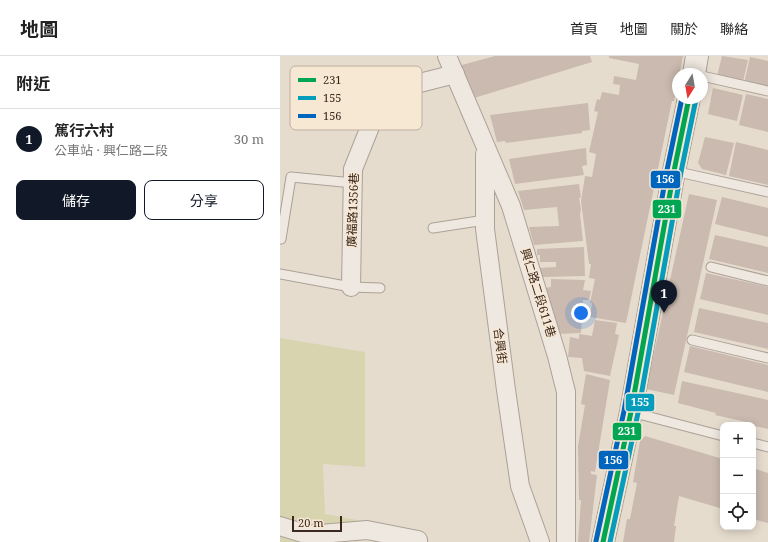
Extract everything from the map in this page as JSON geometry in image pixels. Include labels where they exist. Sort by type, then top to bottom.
[{"type":"street","name":"興仁路二段611巷","points":[[447,56],[511,206],[557,356],[566,392],[566,542]]},
{"type":"street","points":[[695,68],[697,56]]},
{"type":"street","name":"廣福路1356巷","points":[[422,82],[455,74]]},
{"type":"street","points":[[603,542],[631,412],[674,171],[688,104]]},
{"type":"street","name":"廣福路1356巷","points":[[351,287],[353,169],[369,130]]},
{"type":"street","name":"合興街","points":[[485,146],[485,220],[506,390],[520,486],[540,542]]},
{"type":"street","points":[[280,526],[308,535],[367,530],[418,540],[418,542]]},
{"type":"lane","points":[[708,77],[768,91]]},
{"type":"lane","points":[[674,171],[768,192]]},
{"type":"lane","points":[[281,239],[291,177],[353,183]]},
{"type":"lane","points":[[433,228],[485,220]]},
{"type":"lane","points":[[711,267],[768,281]]},
{"type":"lane","points":[[280,274],[351,287],[380,288]]},
{"type":"lane","points":[[692,340],[768,358]]},
{"type":"lane","points":[[631,412],[720,435]]},
{"type":"lane","points":[[756,444],[768,447]]},
{"type":"shaded area","points":[[280,338],[365,352],[365,467],[323,464],[325,514],[362,521],[327,542],[280,542]]},
{"type":"building","points":[[495,56],[590,56],[592,62],[474,98],[458,66]]},
{"type":"building","points":[[609,56],[683,56],[681,68],[672,68],[672,101],[626,323],[590,317],[592,303],[590,303],[595,279],[589,278],[591,264],[589,264],[581,201],[585,176],[592,177],[596,154],[589,152],[598,112],[594,111],[597,99],[600,100],[602,92],[619,95],[620,85],[613,84],[614,76],[636,80],[639,64],[609,58]]},
{"type":"building","points":[[722,56],[748,60],[742,86],[716,80]]},
{"type":"building","points":[[750,57],[768,61],[768,94],[743,88]]},
{"type":"building","points":[[713,88],[743,95],[737,121],[708,114]]},
{"type":"building","points":[[746,94],[768,99],[768,132],[739,125]]},
{"type":"building","points":[[588,103],[590,130],[582,131],[582,133],[506,143],[505,141],[497,142],[490,115]]},
{"type":"building","points":[[705,137],[734,143],[726,175],[702,169],[698,163]]},
{"type":"building","points":[[736,142],[768,150],[768,185],[729,176]]},
{"type":"building","points":[[586,148],[587,165],[582,166],[584,175],[515,184],[509,159]]},
{"type":"building","points":[[579,184],[583,241],[534,245],[529,227],[559,226],[557,207],[524,210],[518,191]]},
{"type":"building","points":[[689,194],[717,200],[674,395],[646,389]]},
{"type":"building","points":[[722,197],[768,208],[768,237],[715,224]]},
{"type":"building","points":[[715,235],[768,247],[768,273],[709,259]]},
{"type":"building","points":[[584,247],[585,276],[541,277],[539,268],[556,267],[556,262],[540,262],[540,255],[537,255],[537,249]]},
{"type":"building","points":[[706,273],[768,287],[768,315],[700,299]]},
{"type":"building","points":[[551,279],[585,280],[583,290],[591,291],[589,300],[583,300],[583,306],[585,306],[584,318],[582,318],[581,333],[556,334],[544,288],[551,287]]},
{"type":"building","points":[[699,308],[768,323],[768,349],[694,332]]},
{"type":"building","points":[[595,320],[617,323],[615,334],[619,335],[610,376],[584,371],[582,358],[568,357],[570,337],[579,339],[579,334],[592,336]]},
{"type":"building","points":[[690,346],[768,365],[768,392],[684,372]]},
{"type":"building","points":[[586,374],[610,380],[595,472],[591,471],[591,474],[597,475],[589,542],[578,542],[581,500],[579,500],[578,446],[585,405],[581,404]]},
{"type":"building","points":[[682,381],[768,400],[768,429],[756,426],[756,422],[746,422],[715,415],[716,413],[678,403]]},
{"type":"building","points":[[645,436],[720,458],[720,508],[679,496],[674,526],[676,526],[674,542],[623,542],[627,519],[630,519],[637,483],[633,482],[640,441]]},
{"type":"building","points":[[756,469],[768,473],[768,523],[756,520]]},
{"type":"transit line","name":"156","points":[[596,541],[624,411],[667,170],[681,104]]},
{"type":"transit line","name":"231","points":[[603,542],[631,412],[674,171],[688,104]]},
{"type":"transit line","name":"155","points":[[610,542],[638,413],[681,172],[695,104]]},
{"type":"place","name":"篤行六村","points":[[664,313]]}]
